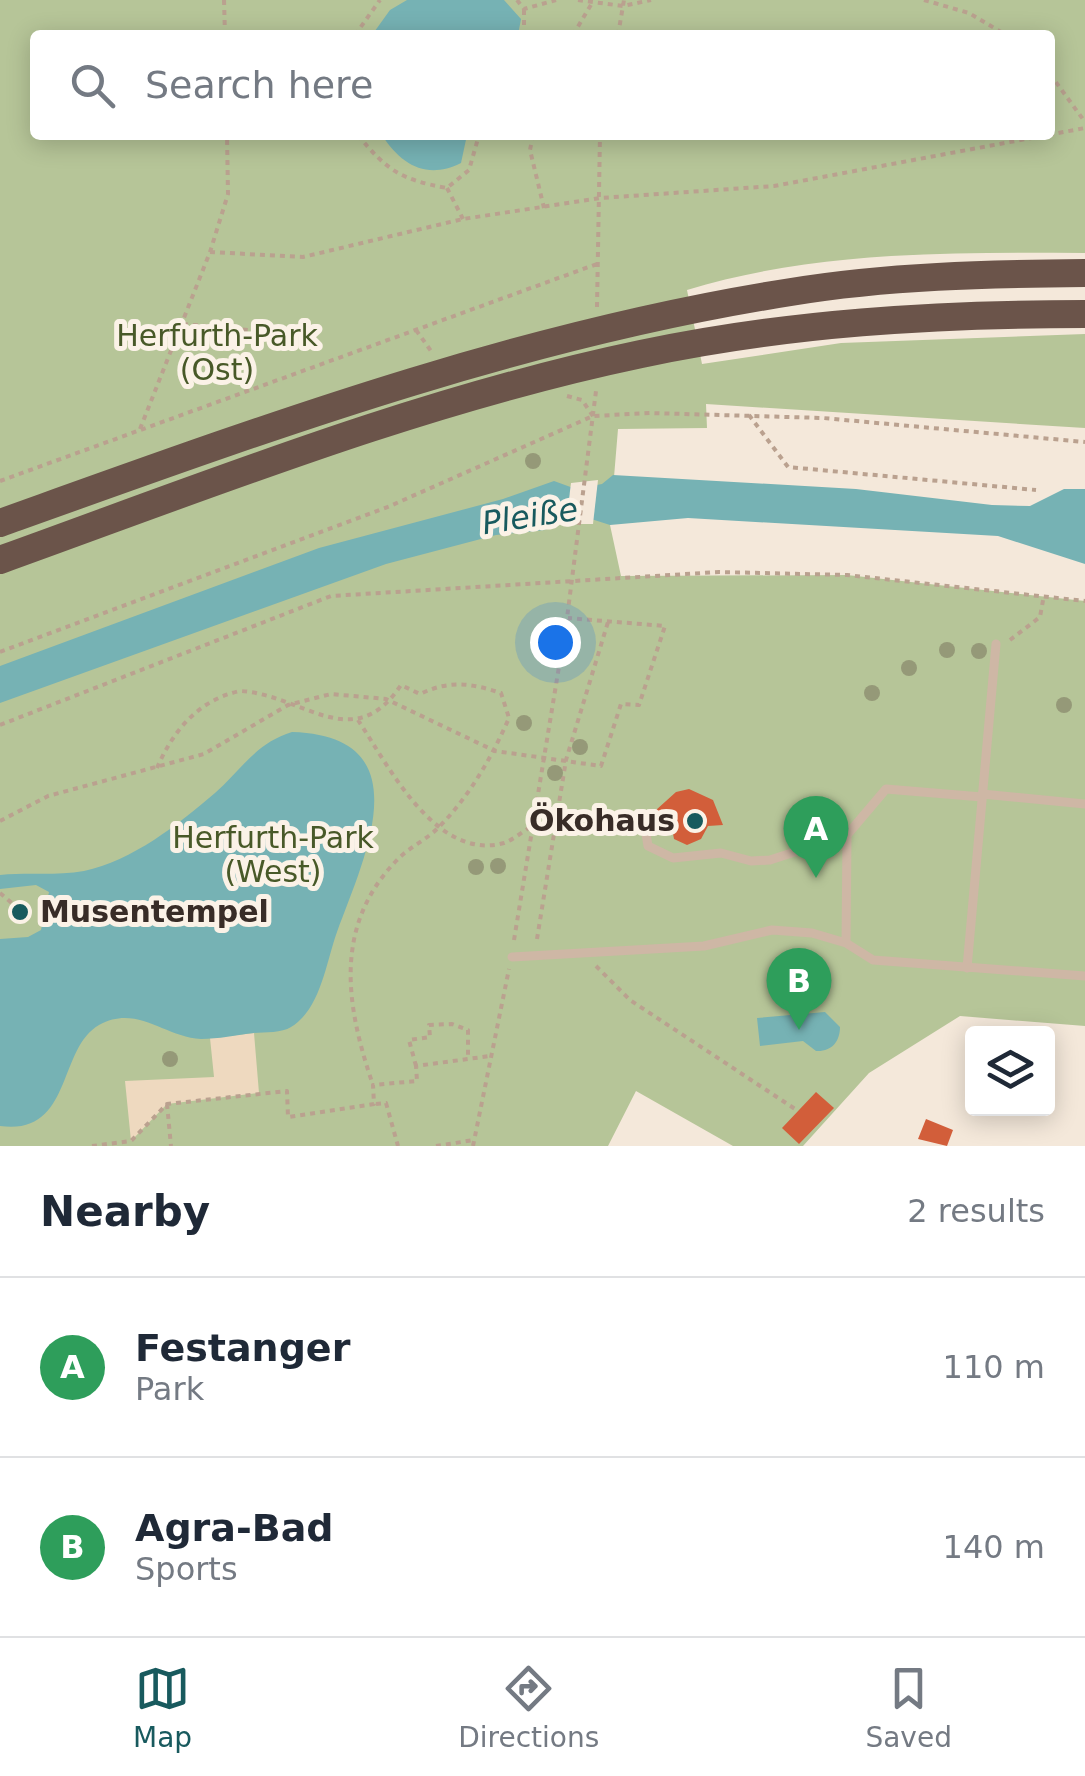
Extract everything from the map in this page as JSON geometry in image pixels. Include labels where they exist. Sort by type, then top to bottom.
[{"type":"highway","points":[[0,524],[408,380],[558,338],[794,291],[909,278],[1085,273]]},
{"type":"highway","points":[[0,560],[418,413],[566,371],[698,343],[908,318],[1085,314]]},
{"type":"lane","points":[[966,968],[996,644]]},
{"type":"lane","points":[[644,821],[648,846],[673,858],[721,853],[751,861],[770,860],[847,835],[886,790],[1085,804]]},
{"type":"lane","points":[[846,943],[847,835]]},
{"type":"lane","points":[[512,957],[704,946],[772,930],[812,933],[846,943],[874,960],[1085,976]]},
{"type":"path","points":[[224,0],[225,30]]},
{"type":"path","points":[[359,30],[380,0]]},
{"type":"path","points":[[517,0],[524,9],[524,30]]},
{"type":"path","points":[[524,9],[556,0]]},
{"type":"path","points":[[578,0],[652,0]]},
{"type":"path","points":[[924,0],[970,13],[998,30]]},
{"type":"path","points":[[576,30],[592,3]]},
{"type":"path","points":[[619,30],[623,3]]},
{"type":"path","points":[[1055,81],[1085,125],[1055,131]]},
{"type":"path","points":[[140,428],[210,252],[228,194],[227,140]]},
{"type":"path","points":[[362,140],[378,160],[406,181],[446,188],[469,170],[478,140]]},
{"type":"path","points":[[532,140],[530,150],[544,210]]},
{"type":"path","points":[[0,481],[598,264],[600,140]]},
{"type":"path","points":[[210,252],[303,257],[462,219],[544,210],[601,198],[774,186],[1009,140]]},
{"type":"path","points":[[446,188],[462,219]]},
{"type":"path","points":[[182,324],[293,334]]},
{"type":"path","points":[[564,395],[582,400],[593,416]]},
{"type":"path","points":[[749,415],[788,467],[1036,490]]},
{"type":"path","points":[[0,652],[390,506],[593,416],[749,415],[954,428],[1085,442]]},
{"type":"path","points":[[436,1146],[473,1143],[512,957],[541,758],[567,618],[589,438]]},
{"type":"path","points":[[0,725],[331,596],[719,572],[847,575],[1085,601]]},
{"type":"path","points":[[996,644],[1008,644],[1040,616],[1044,595]]},
{"type":"path","points":[[0,822],[48,796],[204,754],[288,704],[331,694],[390,701],[495,751],[601,766],[621,704],[639,705],[665,626],[567,618]]},
{"type":"path","points":[[534,956],[566,760],[608,622]]},
{"type":"path","points":[[157,768],[179,726],[228,693],[254,692],[335,719],[358,720],[378,714],[401,685],[420,694],[438,685],[471,683],[501,693],[509,718],[495,751],[438,828],[395,862],[361,911],[350,943],[352,1013],[373,1085],[374,1104]]},
{"type":"path","points":[[358,720],[409,797],[438,828],[479,843],[504,842],[531,827]]},
{"type":"path","points":[[0,894],[13,904]]},
{"type":"path","points":[[585,953],[630,1000],[795,1109]]},
{"type":"path","points":[[373,1085],[417,1081],[410,1040],[430,1037],[429,1025],[452,1024],[468,1030],[468,1059]]},
{"type":"path","points":[[416,1066],[490,1056]]},
{"type":"path","points":[[92,1146],[131,1141],[167,1104],[288,1092],[288,1116],[386,1102],[398,1146]]},
{"type":"path","points":[[167,1104],[171,1146]]},
{"type":"green space","points":[[0,0],[1085,0],[1085,253],[885,256],[784,268],[687,290],[702,364],[841,343],[1085,334],[1085,428],[706,404],[707,428],[618,429],[610,525],[621,576],[847,575],[1085,601],[1085,1026],[960,1016],[869,1073],[803,1146],[733,1146],[636,1091],[608,1146],[0,1146]]},
{"type":"shaded area","points":[[254,1033],[259,1093],[167,1104],[131,1141],[125,1081],[214,1077],[210,1038]]},
{"type":"water","points":[[407,0],[504,0],[521,19],[519,30],[376,30],[390,10]]},
{"type":"water","points":[[385,140],[466,140],[461,163],[437,170],[406,162]]},
{"type":"water","name":"Pleiße","points":[[613,475],[856,489],[992,505],[1030,506],[1064,489],[1085,489],[1085,564],[998,536],[688,518],[610,525],[585,517],[564,519],[545,530],[496,535],[386,564],[0,703],[0,666],[319,548],[503,499],[554,481],[576,489],[602,484]]},
{"type":"water","points":[[292,732],[333,739],[359,755],[371,778],[374,806],[360,870],[309,1009],[283,1030],[207,1039],[188,1037],[138,1020],[113,1019],[86,1037],[52,1105],[40,1118],[23,1126],[0,1126],[0,939],[28,937],[41,930],[49,892],[36,885],[0,889],[0,875],[84,871],[120,859],[170,829],[259,750]]},
{"type":"water","points":[[825,1012],[840,1027],[830,1048],[816,1051],[803,1041],[760,1046],[757,1018]]},
{"type":"pier","points":[[598,480],[593,524],[566,524],[571,483]]},
{"type":"building","name":"Ökohaus","points":[[689,789],[713,800],[723,825],[708,826],[701,839],[687,845],[674,839],[670,817],[656,810],[676,792]]},
{"type":"building","points":[[19,901],[28,910],[19,919],[10,910]]},
{"type":"building","points":[[816,1092],[834,1108],[799,1144],[782,1128]]},
{"type":"building","points":[[926,1119],[953,1130],[947,1146],[918,1139]]},
{"type":"place","name":"Ökohaus","points":[[695,821]]},
{"type":"place","name":"Festanger","points":[[816,878]]},
{"type":"place","name":"Musentempel","points":[[20,912]]},
{"type":"place","name":"Agra-Bad","points":[[799,1030]]},
{"type":"park label","name":"Herfurth-Park (Ost)","points":[[217,353]]},
{"type":"park label","name":"Herfurth-Park (West)","points":[[273,855]]}]
